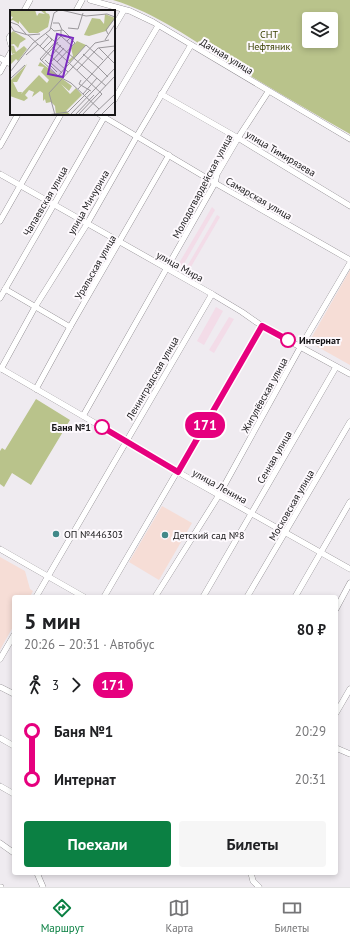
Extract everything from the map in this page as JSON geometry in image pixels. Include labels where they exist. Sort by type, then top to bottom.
[{"type":"street","points":[[25,10],[30,0]]},
{"type":"street","points":[[77,10],[82,0]]},
{"type":"street","name":"Дачная улица","points":[[90,0],[142,17],[350,139]]},
{"type":"street","points":[[115,25],[124,10]]},
{"type":"street","points":[[115,98],[158,26]]},
{"type":"street","name":"улица Мичурина","points":[[0,368],[35,307],[87,224],[161,94],[191,45]]},
{"type":"street","points":[[0,58],[9,63],[0,72]]},
{"type":"street","name":"Молодогвардейская улица","points":[[83,416],[215,183],[218,174],[238,138],[268,92]]},
{"type":"street","name":"улица Тимирязева","points":[[161,94],[238,138],[350,206]]},
{"type":"street","points":[[0,146],[17,115]]},
{"type":"street","points":[[0,220],[60,115]]},
{"type":"street","name":"Самарская улица","points":[[103,115],[215,183],[350,261]]},
{"type":"street","name":"Чапаевская улица","points":[[2,293],[54,205],[103,115]]},
{"type":"street","name":"Уральская улица","points":[[36,389],[169,155]]},
{"type":"street","name":"улица Мира","points":[[0,174],[212,294],[262,326],[350,374]]},
{"type":"street","name":"Жигулёвская улица","points":[[156,595],[219,495],[301,346],[350,261]]},
{"type":"street","points":[[2,293],[35,307],[70,327]]},
{"type":"street","name":"Ленинградская улица","points":[[37,595],[212,294]]},
{"type":"street","points":[[105,595],[262,326]]},
{"type":"street","name":"Сенная улица","points":[[204,595],[336,367]]},
{"type":"street","name":"улица Ленина","points":[[0,368],[178,472],[350,569]]},
{"type":"street","name":"Московская улица","points":[[248,595],[350,422]]},
{"type":"street","points":[[296,595],[350,502]]},
{"type":"street","points":[[0,549],[80,595]]},
{"type":"street","points":[[338,605],[350,583]]},
{"type":"street","points":[[0,659],[12,638]]},
{"type":"street","points":[[0,686],[12,693]]},
{"type":"street","points":[[338,710],[350,689]]},
{"type":"street","points":[[0,738],[12,745]]},
{"type":"street","points":[[338,749],[350,754]]},
{"type":"street","points":[[0,786],[12,793]]},
{"type":"street","points":[[0,843],[12,852]]},
{"type":"street","points":[[38,875],[43,887]]},
{"type":"street","points":[[252,875],[259,887]]},
{"type":"shaded area","points":[[212,207],[215,210],[182,267],[178,265]]},
{"type":"shaded area","points":[[217,215],[220,217],[188,272],[185,270]]},
{"type":"shaded area","points":[[350,270],[350,365],[309,342]]},
{"type":"shaded area","points":[[216,307],[223,311],[204,345],[197,341]]},
{"type":"shaded area","points":[[229,317],[234,319],[214,353],[209,350]]},
{"type":"shaded area","name":"Детский сад №8","points":[[162,506],[192,523],[159,580],[129,562]]},
{"type":"shaded area","points":[[0,557],[25,571],[30,589],[33,591],[31,595],[12,595],[12,629],[0,650]]},
{"type":"green space","name":"СНТ Нефтяник","points":[[113,0],[350,0],[350,134],[246,73],[174,28],[144,12]]},
{"type":"green space","points":[[36,399],[70,420],[31,485],[12,473],[4,487],[0,484],[0,451],[2,448],[5,450]]},
{"type":"bus line","name":"171","points":[[102,427],[178,472],[262,326],[288,340]]},
{"type":"place","name":"Интернат","points":[[288,340]]},
{"type":"place","name":"Баня №1","points":[[102,427]]},
{"type":"place","name":"ОП №446303","points":[[56,534]]},
{"type":"place","name":"Детский сад №8","points":[[165,535]]}]
